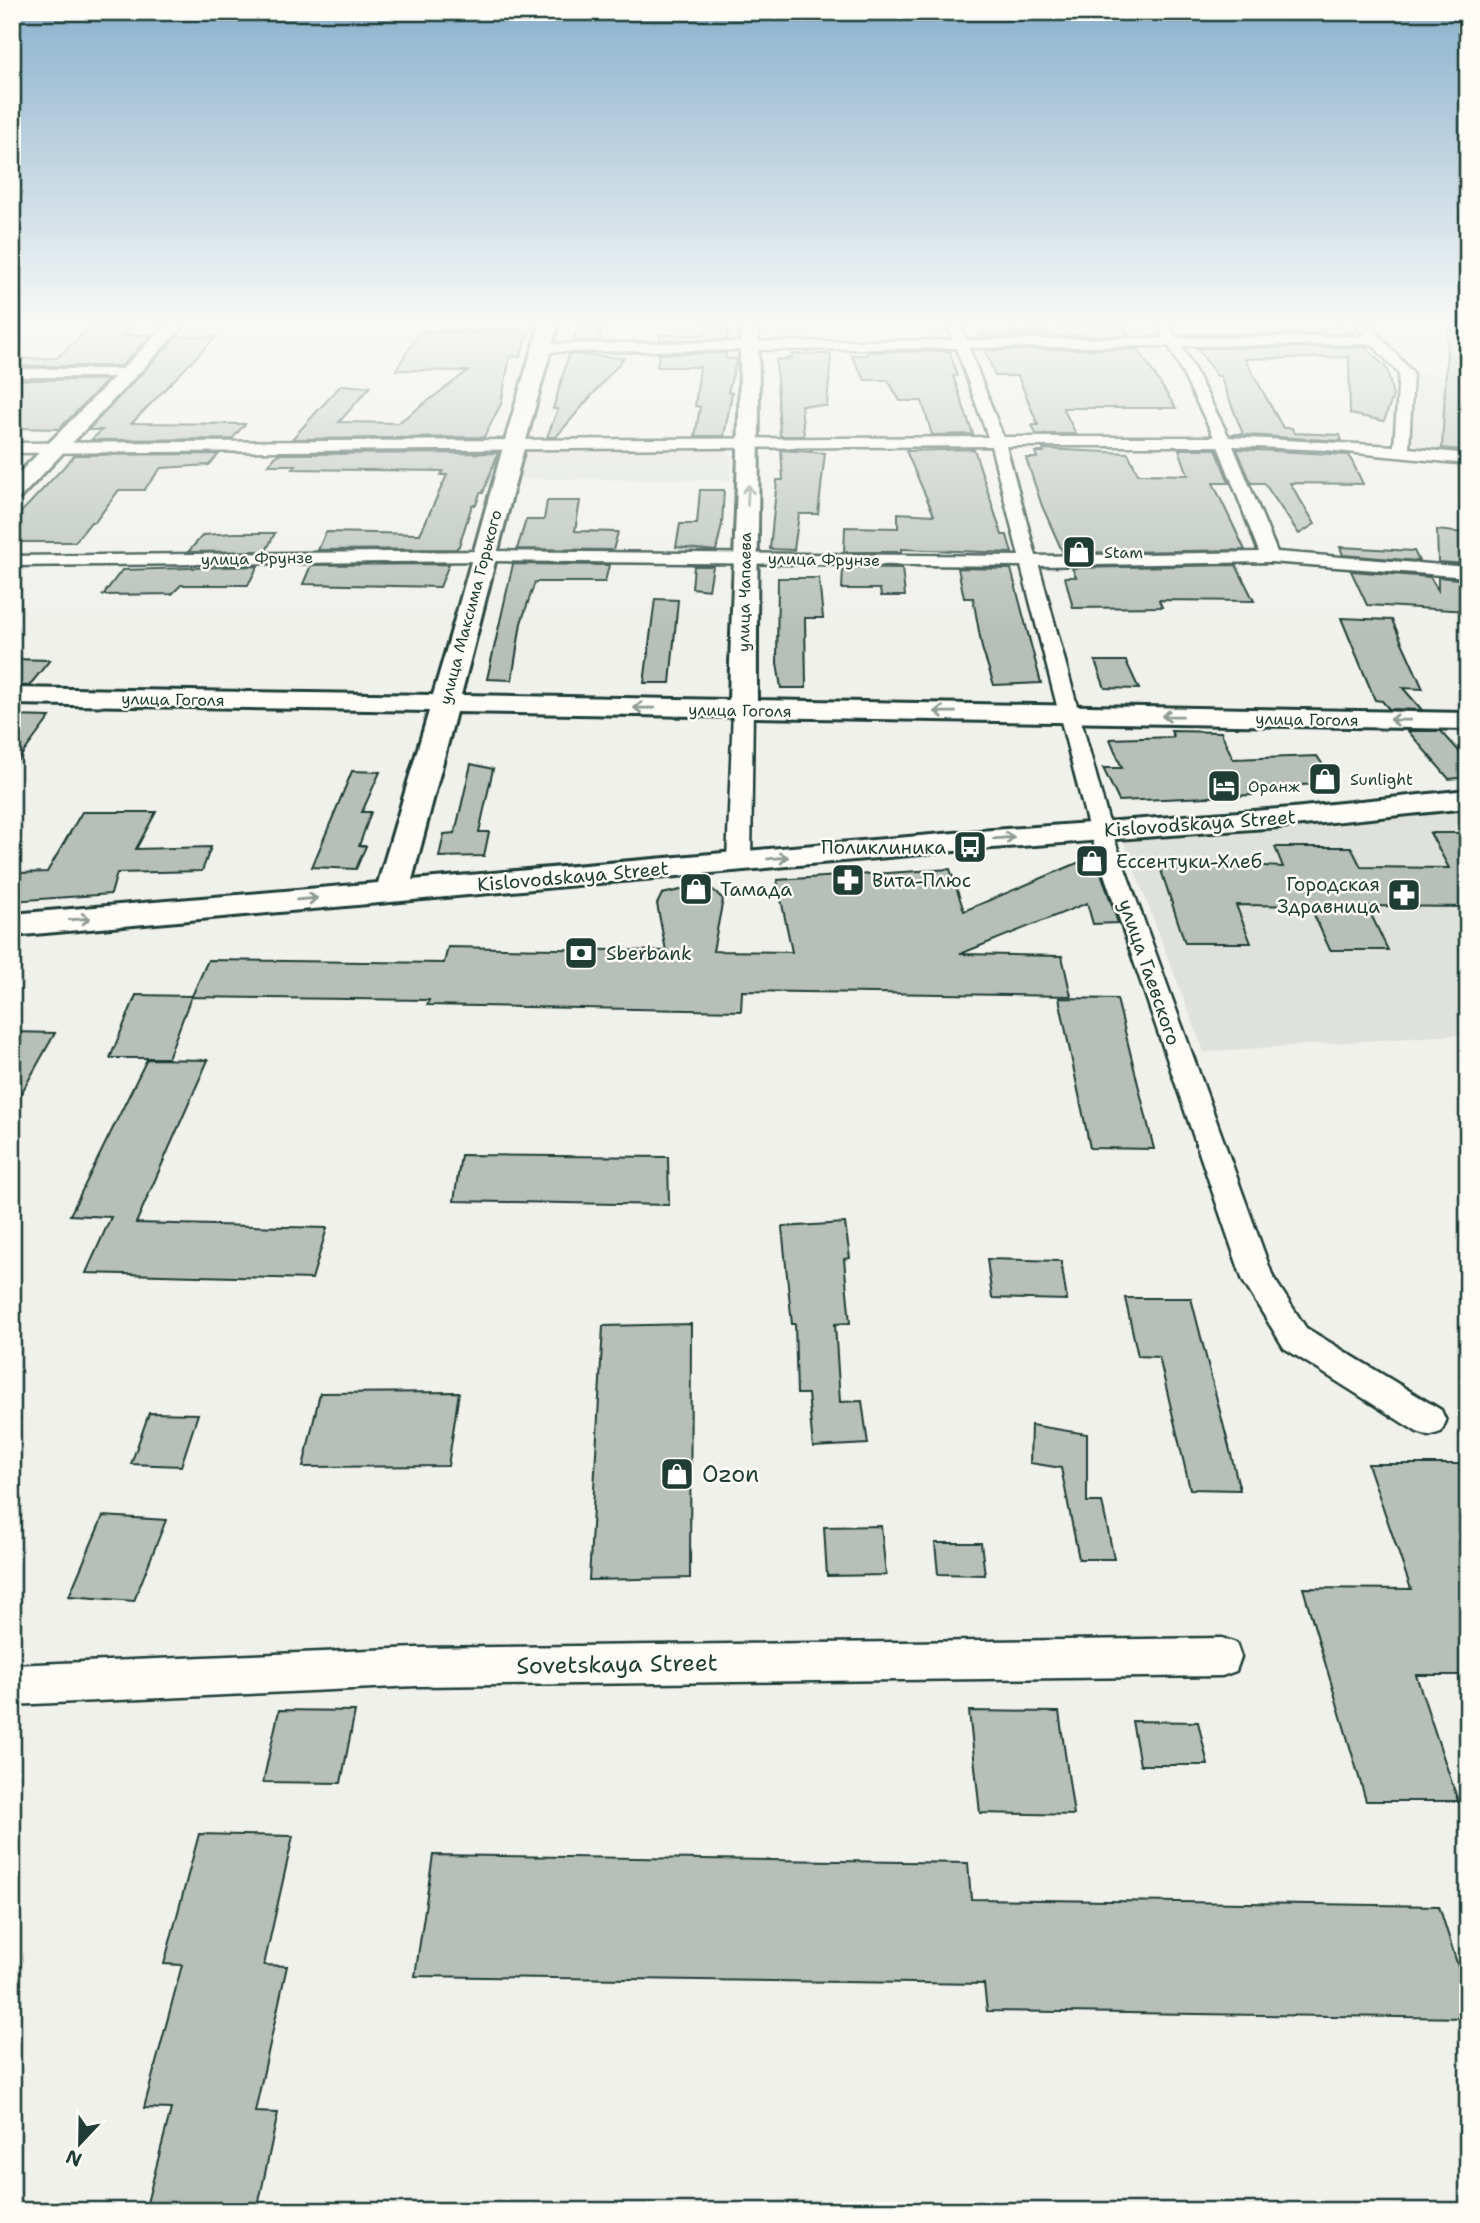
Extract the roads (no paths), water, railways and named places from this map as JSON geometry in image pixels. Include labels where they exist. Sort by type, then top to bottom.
[{"type":"street","points":[[12,494],[77,426]]},
{"type":"street","name":"улица Максима Горького","points":[[392,891],[486,556],[518,426]]},
{"type":"street","name":"улица Чапаева","points":[[739,862],[744,558],[751,426]]},
{"type":"street","name":"улица Гаевского","points":[[991,426],[1100,830],[1259,1281],[1295,1338],[1430,1421]]},
{"type":"street","points":[[1216,426],[1270,557]]},
{"type":"street","points":[[1401,450],[1403,426]]},
{"type":"street","points":[[12,448],[751,442],[1224,442],[1401,450],[1468,459]]},
{"type":"street","name":"улица Фрунзе","points":[[12,561],[486,556],[1027,561],[1270,557],[1468,572]]},
{"type":"street","name":"улица Гоголя","points":[[12,696],[1468,721]]},
{"type":"street","name":"Kislovodskaya Street","points":[[12,925],[1100,830],[1293,817],[1468,799]]},
{"type":"street","name":"Sovetskaya Street","points":[[12,1685],[417,1667],[1222,1657]]},
{"type":"place","name":"Stam","points":[[1079,552]]},
{"type":"place","name":"Sunlight","points":[[1325,779]]},
{"type":"place","name":"Оранж","points":[[1224,786]]},
{"type":"place","name":"Поликлиника","points":[[970,847]]},
{"type":"place","name":"Ессентуки-Хлеб","points":[[1092,861]]},
{"type":"place","name":"Вита-Плюс","points":[[848,880]]},
{"type":"place","name":"Тамада","points":[[696,889]]},
{"type":"place","name":"Городская Здравница","points":[[1404,895]]},
{"type":"place","name":"Sberbank","points":[[581,953]]},
{"type":"place","name":"Ozon","points":[[677,1474]]}]
